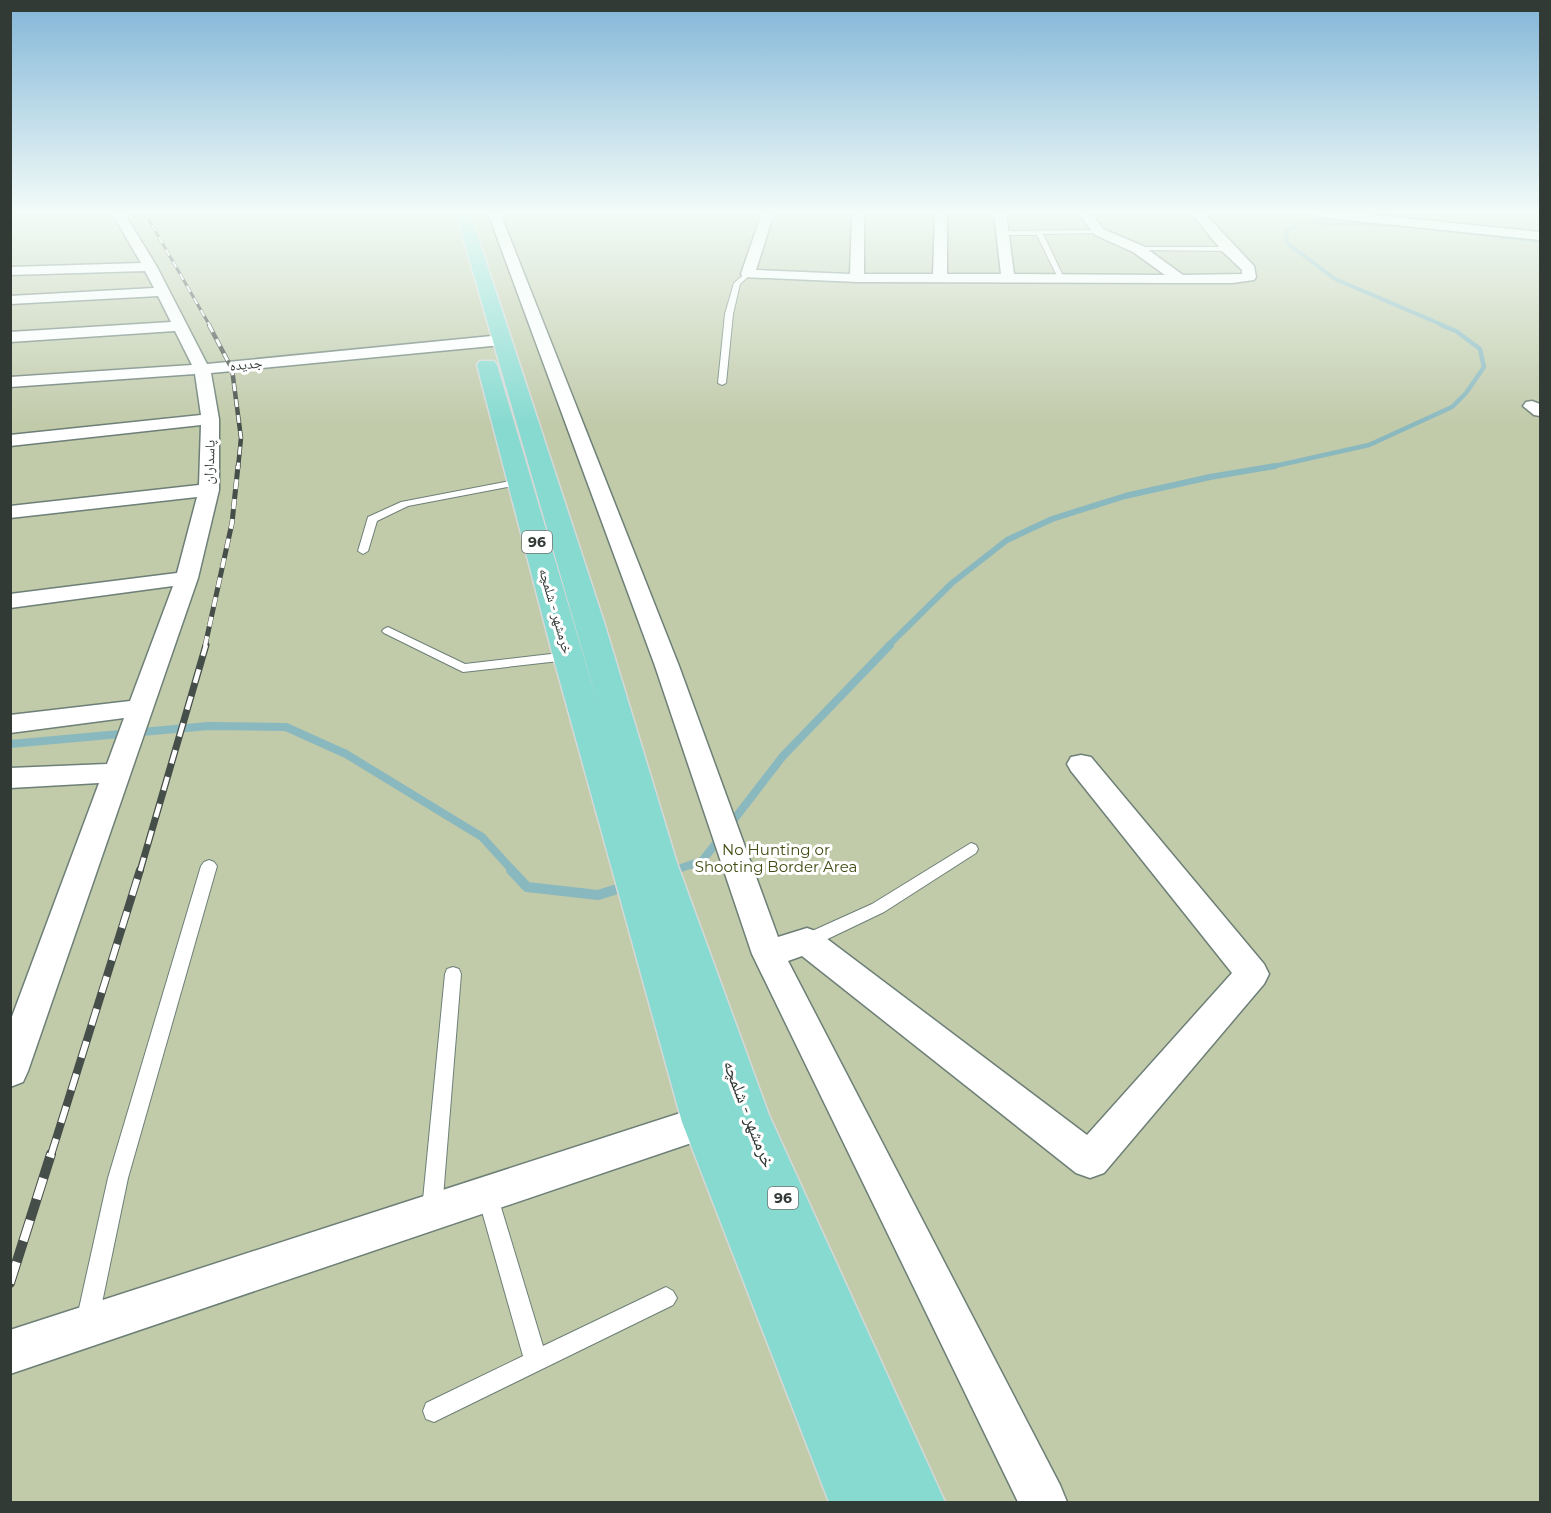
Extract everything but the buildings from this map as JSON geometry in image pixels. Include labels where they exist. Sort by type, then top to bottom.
[{"type":"highway","name":"خرمشهر - شلمچه","points":[[471,284],[590,622],[705,1122],[858,1503]]},
{"type":"highway","name":"خرمشهر - شلمچه","points":[[479,284],[520,482],[568,656],[649,878],[747,1117],[916,1503]]},
{"type":"street","points":[[47,298],[62,284]]},
{"type":"street","name":"پاسداران","points":[[10,1071],[187,578],[209,490],[210,419],[202,369],[158,284]]},
{"type":"street","points":[[521,284],[667,666],[768,954],[1043,1503]]},
{"type":"street","points":[[10,300],[162,292]]},
{"type":"street","points":[[10,337],[179,326]]},
{"type":"street","name":"جدیده","points":[[10,382],[202,369],[492,341]]},
{"type":"street","points":[[10,441],[210,419]]},
{"type":"street","points":[[10,512],[209,490]]},
{"type":"street","points":[[10,601],[187,578]]},
{"type":"street","points":[[10,724],[129,738]]},
{"type":"street","points":[[10,778],[129,738]]},
{"type":"street","points":[[768,954],[807,942],[1090,1160],[1252,974],[1081,764]]},
{"type":"street","points":[[10,1352],[705,1122]]},
{"type":"lane","points":[[722,383],[729,314],[737,284]]},
{"type":"lane","points":[[363,551],[372,519],[405,504],[520,482]]},
{"type":"lane","points":[[388,631],[463,668],[568,656]]},
{"type":"lane","points":[[807,942],[878,908],[971,849]]},
{"type":"lane","points":[[86,1327],[118,1178],[209,866]]},
{"type":"lane","points":[[432,1212],[453,974]]},
{"type":"lane","points":[[487,1194],[536,1361]]},
{"type":"lane","points":[[434,1411],[666,1298]]},
{"type":"green space","name":"No Hunting or Shooting Border Area","points":[[11,284],[1540,284],[1540,1502],[11,1502]]},
{"type":"waterway","points":[[1346,284],[1445,326]]},
{"type":"waterway","points":[[1275,466],[1369,445],[1452,407],[1466,393],[1484,367],[1480,349],[1456,331],[1441,325]]},
{"type":"waterway","points":[[888,646],[952,583],[1007,540],[1052,519],[1125,496],[1210,477],[1275,466]]},
{"type":"waterway","points":[[1266,468],[1275,466]]},
{"type":"waterway","points":[[729,826],[783,756],[890,645]]},
{"type":"waterway","points":[[10,744],[208,726],[286,727],[346,754],[482,837],[513,871]]},
{"type":"waterway","points":[[672,871],[702,861],[720,838]]},
{"type":"waterway","points":[[511,870],[527,887],[598,895],[627,886]]},
{"type":"waterway","points":[[670,872],[677,870]]},
{"type":"railway","points":[[186,284],[210,326]]},
{"type":"railway","points":[[209,325],[232,369],[241,438],[238,468]]},
{"type":"railway","points":[[205,646],[232,523],[238,466]]},
{"type":"railway","points":[[140,871],[206,645]]},
{"type":"railway","points":[[51,1155],[140,870]]},
{"type":"railway","points":[[10,1283],[51,1154]]}]
